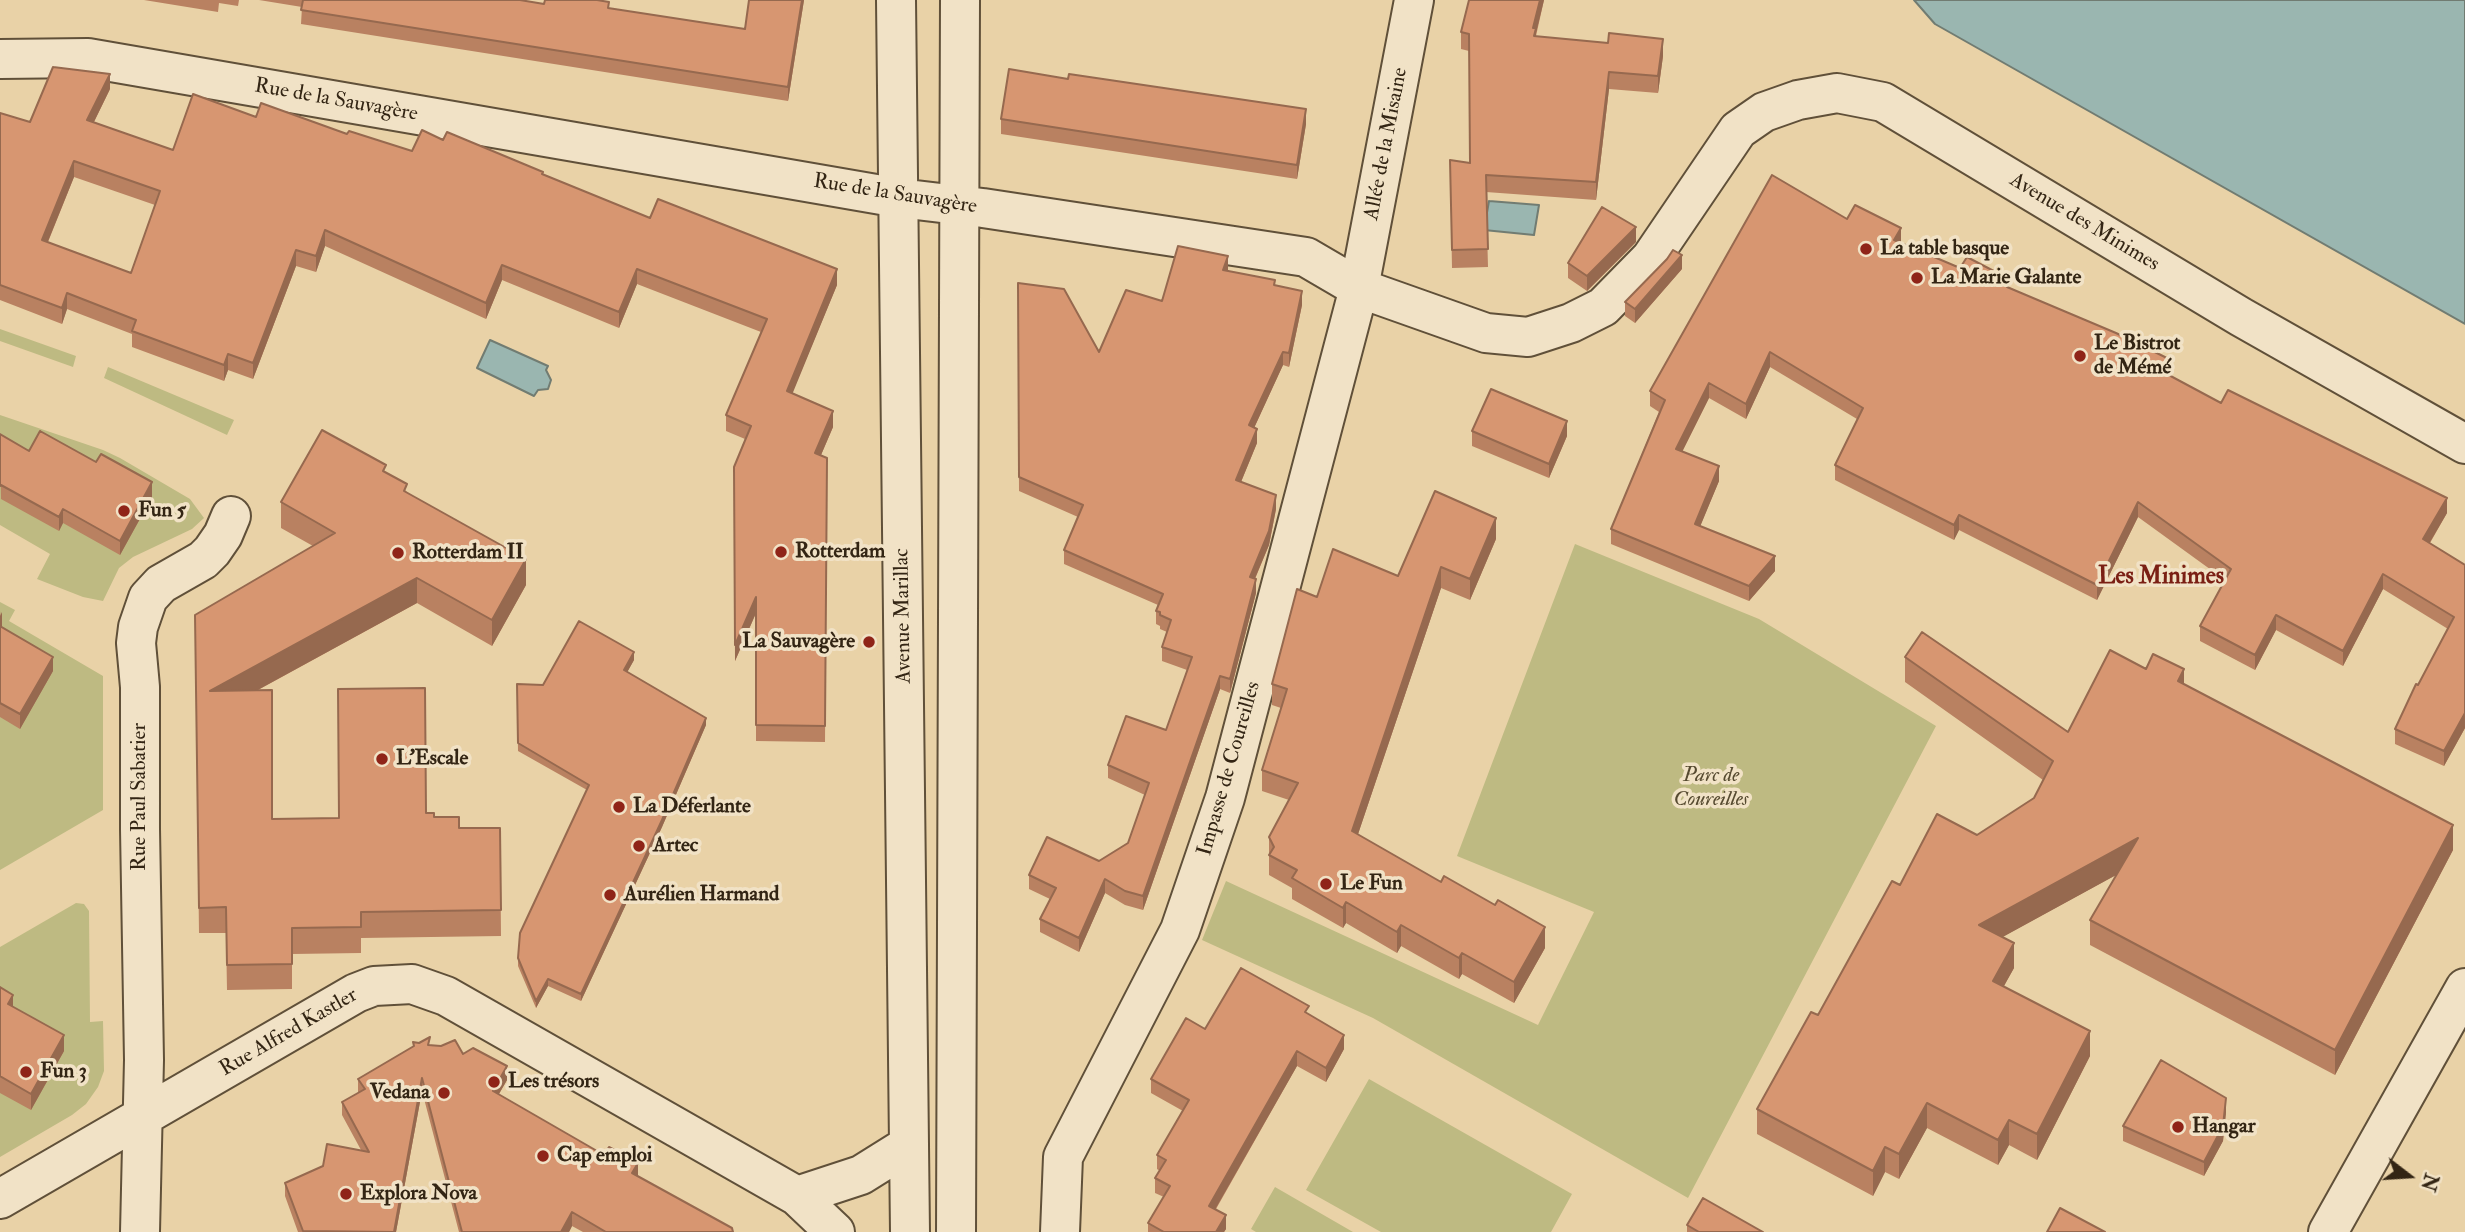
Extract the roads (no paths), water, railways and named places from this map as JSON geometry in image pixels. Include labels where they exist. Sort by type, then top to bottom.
[{"type":"street","name":"Avenue Marillac","points":[[896,0],[910,1232]]},
{"type":"street","points":[[956,1232],[960,0]]},
{"type":"street","name":"Allée de la Misaine","points":[[1359,288],[1414,0]]},
{"type":"street","name":"Rue de la Sauvagère","points":[[0,59],[88,58],[900,198],[1306,257],[1359,288],[1486,332],[1528,337],[1571,323],[1603,307],[1651,258],[1708,172]]},
{"type":"street","name":"Avenue des Minimes","points":[[1708,172],[1738,131],[1764,113],[1798,100],[1837,93],[1883,102],[2241,317],[2465,444]]},
{"type":"street","name":"Impasse de Coureilles","points":[[1060,1232],[1063,1157],[1180,930],[1225,798],[1359,288]]},
{"type":"street","name":"Rue Paul Sabatier","points":[[140,1232],[144,1060],[140,687],[136,643],[138,627],[148,598],[161,584],[212,551],[223,535],[230,516]]},
{"type":"street","name":"Rue Alfred Kastler","points":[[0,1199],[356,993],[374,986],[412,984],[446,996],[797,1214],[835,1232]]},
{"type":"street","points":[[2328,1232],[2465,988]]},
{"type":"street","points":[[797,1214],[909,1145]]},
{"type":"water","points":[[1914,0],[2465,0],[2465,324],[1935,24]]},
{"type":"water","points":[[1489,201],[1539,205],[1534,235],[1484,230]]},
{"type":"water","points":[[490,340],[548,366],[546,370],[551,380],[548,389],[538,390],[534,396],[477,368]]},
{"type":"place","name":"La table basque","points":[[1866,249]]},
{"type":"place","name":"La Marie Galante","points":[[1917,278]]},
{"type":"place","name":"Le Bistrot de Mémé","points":[[2080,356]]},
{"type":"place","name":"Fun 5","points":[[124,511]]},
{"type":"place","name":"Rotterdam","points":[[781,552]]},
{"type":"place","name":"Rotterdam II","points":[[398,553]]},
{"type":"place","name":"La Sauvagère","points":[[869,642]]},
{"type":"place","name":"L'Escale","points":[[382,759]]},
{"type":"place","name":"La Déferlante","points":[[619,807]]},
{"type":"place","name":"Artec","points":[[639,846]]},
{"type":"place","name":"Le Fun","points":[[1326,884]]},
{"type":"place","name":"Aurélien Harmand","points":[[610,895]]},
{"type":"place","name":"Fun 3","points":[[26,1072]]},
{"type":"place","name":"Les trésors","points":[[494,1082]]},
{"type":"place","name":"Vedana","points":[[444,1093]]},
{"type":"place","name":"Hangar","points":[[2178,1127]]},
{"type":"place","name":"Cap emploi","points":[[543,1156]]},
{"type":"place","name":"Explora Nova","points":[[346,1194]]},
{"type":"district","name":"Les Minimes","points":[[2161,578]]},
{"type":"park label","name":"Parc de Coureilles","points":[[1711,788]]}]
